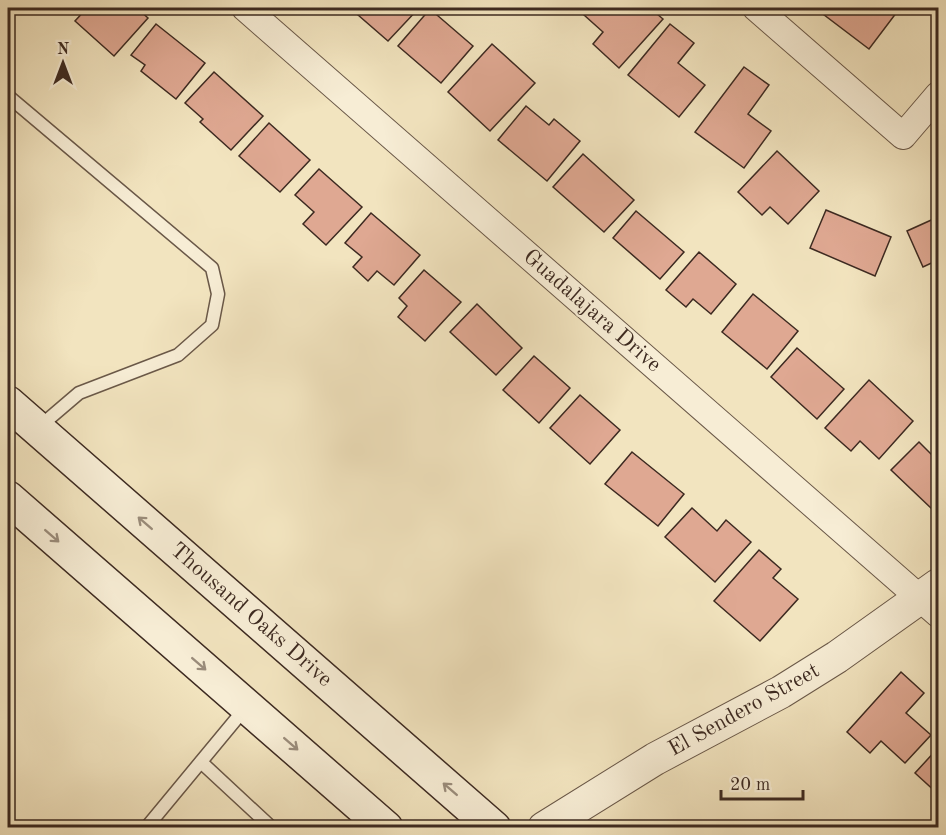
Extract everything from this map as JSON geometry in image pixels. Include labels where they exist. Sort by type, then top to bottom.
[{"type":"main road","name":"Thousand Oaks Drive","points":[[8,403],[494,828]]},
{"type":"main road","points":[[8,498],[386,828]]},
{"type":"street","name":"Guadalajara Drive","points":[[245,8],[932,599]]},
{"type":"street","points":[[756,8],[903,136],[939,95]]},
{"type":"street","name":"El Sendero Street","points":[[544,828],[655,759],[781,692],[932,599]]},
{"type":"lane","points":[[8,96],[212,268],[218,294],[212,325],[178,355],[79,393],[37,429]]},
{"type":"lane","points":[[146,828],[247,706]]},
{"type":"lane","points":[[201,762],[272,828]]},
{"type":"building","points":[[87,8],[137,8],[148,18],[114,56],[75,21]]},
{"type":"building","points":[[350,8],[419,8],[388,41]]},
{"type":"building","points":[[591,8],[650,8],[663,19],[619,68],[593,44],[603,32],[584,15]]},
{"type":"building","points":[[815,8],[900,8],[869,49]]},
{"type":"building","points":[[430,9],[473,46],[441,83],[398,46]]},
{"type":"building","points":[[156,24],[205,63],[176,99],[141,71],[145,65],[131,55]]},
{"type":"building","points":[[670,24],[694,43],[678,63],[705,85],[679,117],[628,75]]},
{"type":"building","points":[[492,44],[535,83],[490,131],[448,92]]},
{"type":"building","points":[[744,67],[769,85],[748,114],[771,131],[744,168],[695,132]]},
{"type":"building","points":[[214,72],[263,116],[231,150],[200,122],[203,119],[185,103]]},
{"type":"building","points":[[526,106],[549,125],[554,119],[580,141],[547,181],[498,140]]},
{"type":"building","points":[[269,123],[310,160],[280,192],[239,156]]},
{"type":"building","points":[[777,151],[819,191],[788,224],[770,207],[762,215],[738,192]]},
{"type":"building","points":[[583,154],[634,200],[604,232],[553,187]]},
{"type":"building","points":[[319,169],[362,207],[326,245],[303,224],[314,212],[295,195]]},
{"type":"building","points":[[826,210],[891,237],[875,276],[810,248]]},
{"type":"building","points":[[636,211],[684,252],[660,279],[613,238]]},
{"type":"building","points":[[371,213],[420,255],[394,285],[377,271],[368,281],[353,267],[362,257],[345,243]]},
{"type":"building","points":[[938,217],[938,260],[923,267],[907,231]]},
{"type":"building","points":[[699,252],[736,284],[711,314],[693,299],[686,307],[666,290]]},
{"type":"building","points":[[424,270],[461,302],[425,341],[398,317],[407,306],[399,298]]},
{"type":"building","points":[[753,294],[798,331],[767,369],[722,332]]},
{"type":"building","points":[[477,304],[522,348],[496,375],[450,332]]},
{"type":"building","points":[[797,348],[844,389],[817,419],[771,377]]},
{"type":"building","points":[[534,356],[570,388],[539,423],[503,390]]},
{"type":"building","points":[[869,380],[913,421],[879,459],[860,441],[851,451],[825,428]]},
{"type":"building","points":[[580,395],[620,430],[590,464],[550,428]]},
{"type":"building","points":[[919,442],[938,461],[938,501],[932,509],[891,470]]},
{"type":"building","points":[[632,452],[684,494],[658,526],[605,484]]},
{"type":"building","points":[[692,508],[717,531],[726,520],[751,542],[715,582],[665,537]]},
{"type":"building","points":[[759,550],[781,569],[773,578],[798,599],[760,641],[714,601]]},
{"type":"building","points":[[901,672],[924,693],[906,713],[931,735],[905,763],[881,741],[870,753],[847,732]]},
{"type":"building","points":[[938,748],[938,794],[915,773]]}]
